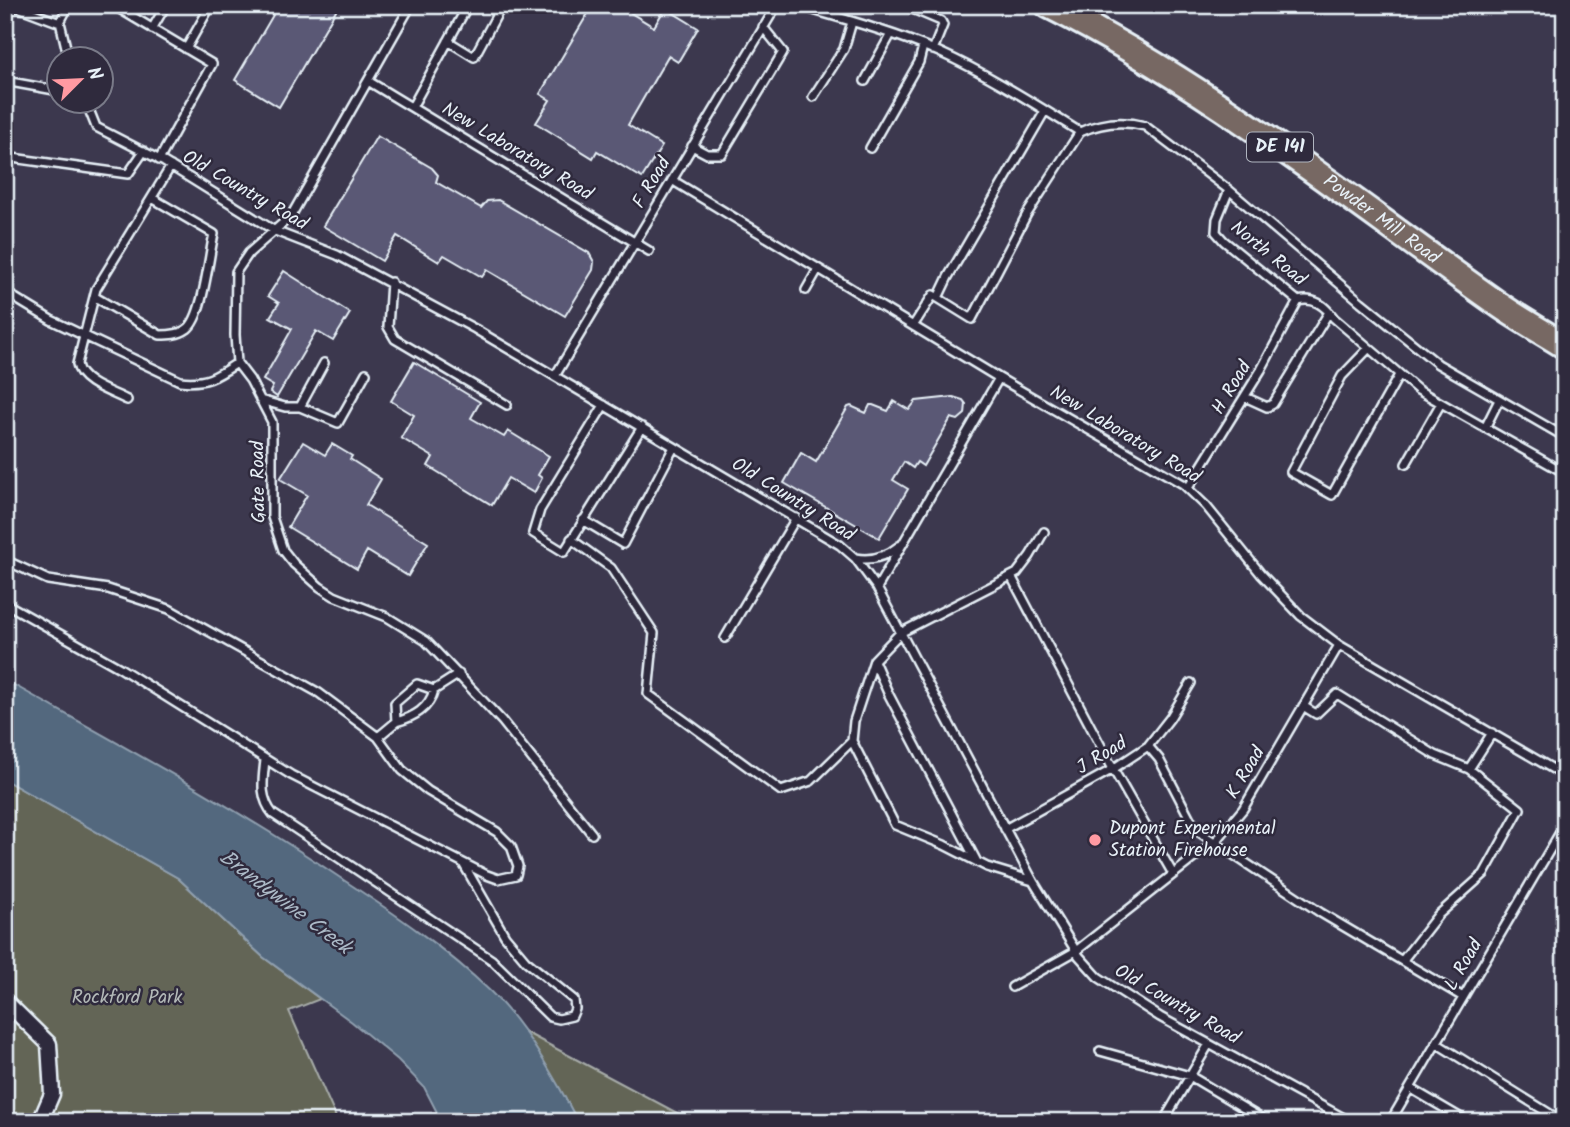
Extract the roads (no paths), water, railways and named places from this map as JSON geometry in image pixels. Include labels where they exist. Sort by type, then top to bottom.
[{"type":"highway","name":"Powder Mill Road","points":[[1048,5],[1166,71],[1219,105],[1500,306],[1565,346]]},
{"type":"highway","name":"Powder Mill Road","points":[[1500,306],[1565,362]]},
{"type":"street","points":[[5,1001],[49,1044],[52,1094],[40,1122]]},
{"type":"lane","points":[[66,46],[60,23],[69,5]]},
{"type":"lane","points":[[113,5],[212,64],[159,160]]},
{"type":"lane","points":[[152,29],[166,5]]},
{"type":"lane","points":[[186,49],[212,5]]},
{"type":"lane","points":[[412,107],[468,5]]},
{"type":"lane","points":[[448,41],[474,57],[502,5]]},
{"type":"lane","name":"F Road","points":[[555,376],[777,5]]},
{"type":"lane","points":[[796,5],[933,50],[968,66],[1080,132],[1027,214],[972,319],[933,295],[913,326]]},
{"type":"lane","points":[[903,5],[941,21],[943,24],[933,50]]},
{"type":"lane","points":[[5,13],[15,6],[60,23]]},
{"type":"lane","points":[[5,292],[51,320],[180,381],[198,383],[218,376],[237,363],[236,272],[249,253],[291,216],[410,6]]},
{"type":"lane","points":[[813,97],[844,49],[852,22]]},
{"type":"lane","points":[[692,146],[707,154],[722,154],[769,78],[783,52],[763,27]]},
{"type":"lane","points":[[865,81],[891,34]]},
{"type":"lane","points":[[870,148],[919,62],[923,46]]},
{"type":"lane","points":[[5,81],[46,88]]},
{"type":"lane","name":"New Laboratory Road","points":[[368,81],[649,251]]},
{"type":"lane","points":[[938,298],[1045,111]]},
{"type":"lane","name":"Old Country Road","points":[[92,116],[96,127],[171,166],[275,230],[337,255],[391,282],[840,545],[855,558],[877,588],[1033,881],[1076,951],[1098,977],[1160,1017],[1351,1122]]},
{"type":"lane","name":"North Road","points":[[1080,132],[1097,124],[1132,123],[1145,126],[1166,140],[1229,190],[1217,219],[1216,232],[1223,241],[1298,301],[1315,301],[1418,390],[1565,473]]},
{"type":"lane","points":[[5,157],[128,174],[144,151]]},
{"type":"lane","points":[[127,400],[83,377],[76,364],[86,335],[96,289],[171,166]]},
{"type":"lane","name":"New Laboratory Road","points":[[672,180],[999,378],[1188,488],[1285,602],[1339,645],[1565,776]]},
{"type":"lane","points":[[1229,190],[1417,348],[1454,374],[1565,437]]},
{"type":"lane","points":[[95,296],[160,335],[172,335],[187,330],[196,318],[214,234],[152,198]]},
{"type":"lane","points":[[806,290],[818,269]]},
{"type":"lane","points":[[391,282],[388,327],[396,339],[507,405]]},
{"type":"lane","name":"H Road","points":[[1188,488],[1245,397],[1298,301]]},
{"type":"lane","points":[[1245,397],[1267,407],[1273,404],[1329,312]]},
{"type":"lane","points":[[1369,348],[1342,376],[1291,472],[1332,495],[1399,375]]},
{"type":"lane","name":"Gate Road","points":[[237,363],[250,380],[273,429],[272,517],[284,550],[306,575],[334,596],[387,617],[426,641],[502,721],[592,834]]},
{"type":"lane","points":[[300,407],[324,363]]},
{"type":"lane","points":[[260,400],[285,407],[300,407],[338,423],[366,373]]},
{"type":"lane","points":[[877,588],[999,378]]},
{"type":"lane","points":[[1485,428],[1499,400]]},
{"type":"lane","points":[[1406,464],[1441,403]]},
{"type":"lane","points":[[604,405],[540,510],[533,533],[564,552],[642,428]]},
{"type":"lane","points":[[583,520],[623,544],[674,446]]},
{"type":"lane","points":[[725,639],[796,519]]},
{"type":"lane","points":[[1033,881],[987,867],[944,845],[895,825],[852,741],[854,721],[874,660],[900,633],[1017,573],[1044,531]]},
{"type":"lane","points":[[571,539],[611,568],[654,633],[648,694],[781,791],[811,780],[852,741]]},
{"type":"lane","points":[[855,558],[875,559],[896,549],[904,541]]},
{"type":"lane","points":[[5,559],[48,580],[108,589],[169,609],[319,693],[378,737],[402,770],[428,791],[498,832],[511,846],[518,866],[516,874],[498,879],[291,775],[120,668],[5,603]]},
{"type":"lane","points":[[1011,576],[1113,769],[1173,874]]},
{"type":"lane","name":"K Road","points":[[1012,987],[1076,951],[1213,843],[1231,825],[1339,645]]},
{"type":"lane","points":[[874,660],[889,695],[977,862]]},
{"type":"lane","points":[[378,737],[396,722],[411,718],[430,703],[434,690],[459,674]]},
{"type":"lane","name":"J Road","points":[[1005,829],[1113,769],[1148,746],[1159,734],[1191,683]]},
{"type":"lane","points":[[396,722],[395,703],[417,684],[434,690]]},
{"type":"lane","points":[[1303,706],[1316,714],[1337,694],[1435,755],[1469,769],[1520,808],[1484,874],[1438,915],[1402,961]]},
{"type":"lane","points":[[1469,769],[1492,733]]},
{"type":"lane","points":[[1148,746],[1159,760],[1196,830],[1321,913],[1463,998]]},
{"type":"lane","points":[[265,760],[262,788],[264,803],[272,814],[492,960],[550,1017],[559,1019],[572,1016],[575,1009],[574,1000],[526,961],[505,936],[462,862]]},
{"type":"lane","name":"L Road","points":[[1390,1122],[1565,824]]},
{"type":"lane","points":[[1436,1043],[1563,1122]]},
{"type":"lane","points":[[1179,1122],[1165,1118],[1209,1044]]},
{"type":"lane","points":[[1100,1051],[1190,1076],[1267,1122]]},
{"type":"lane","points":[[1410,1088],[1468,1122]]},
{"type":"water","name":"Brandywine Creek","points":[[5,680],[260,826],[381,905],[437,946],[503,1004],[549,1070],[578,1122],[442,1122],[424,1087],[398,1060],[352,1022],[263,957],[178,878],[5,780]]},
{"type":"place","name":"Dupont Experimental Station Firehouse","points":[[1095,840]]},
{"type":"park label","name":"Rockford Park","points":[[127,998]]}]
